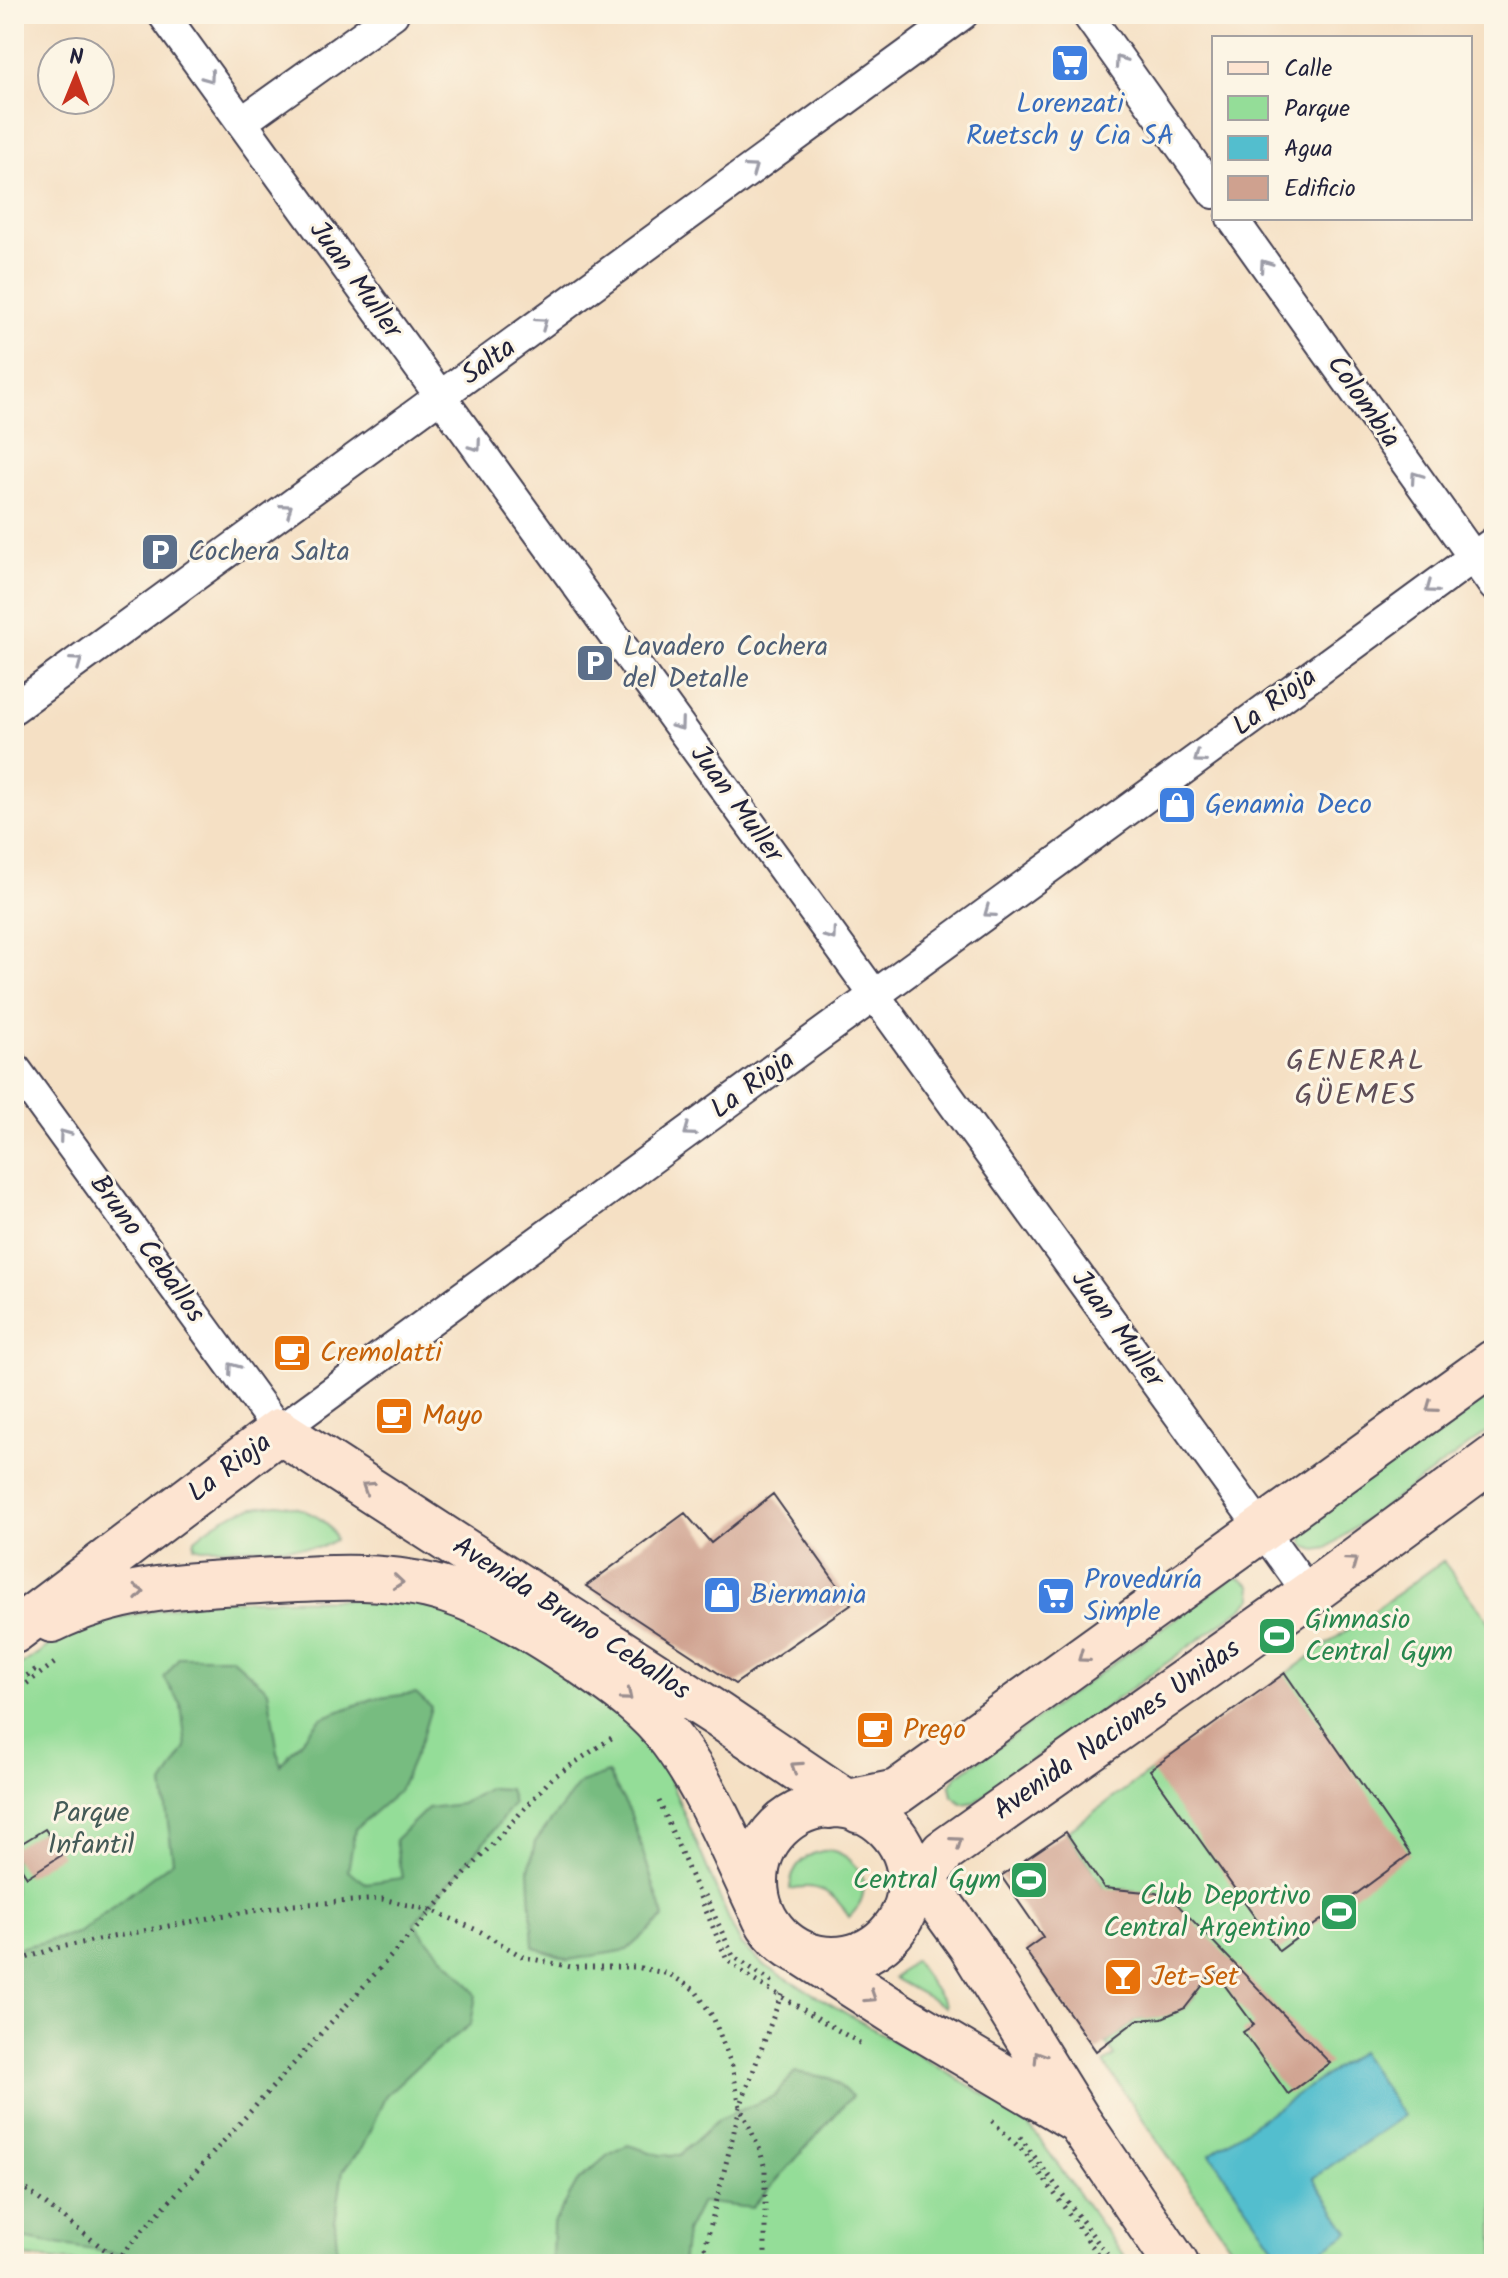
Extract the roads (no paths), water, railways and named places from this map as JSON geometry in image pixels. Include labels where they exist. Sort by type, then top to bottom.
[{"type":"main road","points":[[794,1972],[786,1944],[770,1928],[760,1908],[756,1888],[757,1867],[764,1849],[775,1832],[790,1818],[808,1809],[846,1806],[897,1792],[1494,1362]]},
{"type":"main road","name":"La Rioja","points":[[14,1631],[279,1431]]},
{"type":"main road","name":"Avenida Bruno Ceballos","points":[[279,1431],[846,1806]]},
{"type":"main road","name":"Avenida Naciones Unidas","points":[[911,1877],[1309,1594],[1494,1458]]},
{"type":"main road","name":"Avenida Bruno Ceballos","points":[[14,1639],[67,1613],[119,1594],[192,1585],[358,1578],[414,1583],[446,1590],[494,1609],[542,1636],[626,1694],[648,1714],[669,1737],[690,1769],[760,1908]]},
{"type":"main road","points":[[846,1806],[878,1820],[894,1835],[911,1877],[970,1945],[1080,2123],[1176,2264]]},
{"type":"main road","points":[[794,1972],[877,1946],[896,1926],[911,1877]]},
{"type":"main road","points":[[794,1972],[899,2015],[1080,2123]]},
{"type":"street","name":"Juan Muller","points":[[163,14],[1309,1594]]},
{"type":"street","points":[[242,122],[393,14]]},
{"type":"street","name":"Salta","points":[[14,708],[963,14]]},
{"type":"street","points":[[1087,14],[1212,190]]},
{"type":"street","name":"Colombia","points":[[1234,220],[1483,549],[1494,586]]},
{"type":"street","name":"La Rioja","points":[[279,1431],[1483,549]]},
{"type":"street","name":"Bruno Ceballos","points":[[14,1067],[279,1431]]},
{"type":"water","points":[[1360,2052],[1403,2116],[1313,2178],[1349,2232],[1302,2264],[1286,2264],[1210,2154]]},
{"type":"place","name":"Lorenzati Ruetsch y Cia SA","points":[[1070,63]]},
{"type":"place","name":"Cochera Salta","points":[[160,552]]},
{"type":"place","name":"Lavadero Cochera del Detalle","points":[[595,663]]},
{"type":"place","name":"Genamia Deco","points":[[1177,805]]},
{"type":"place","name":"Cremolatti","points":[[292,1353]]},
{"type":"place","name":"Mayo","points":[[394,1416]]},
{"type":"place","name":"Biermania","points":[[722,1595]]},
{"type":"place","name":"Proveduría Simple","points":[[1056,1596]]},
{"type":"place","name":"Gimnasio Central Gym","points":[[1277,1636]]},
{"type":"place","name":"Prego","points":[[875,1730]]},
{"type":"place","name":"Central Gym","points":[[1029,1880]]},
{"type":"place","name":"Club Deportivo Central Argentino","points":[[1339,1912]]},
{"type":"place","name":"Jet-Set","points":[[1123,1977]]},
{"type":"district","name":"GENERAL GÜEMES","points":[[1356,1079]]},
{"type":"park label","name":"Parque Infantil","points":[[91,1829]]}]
